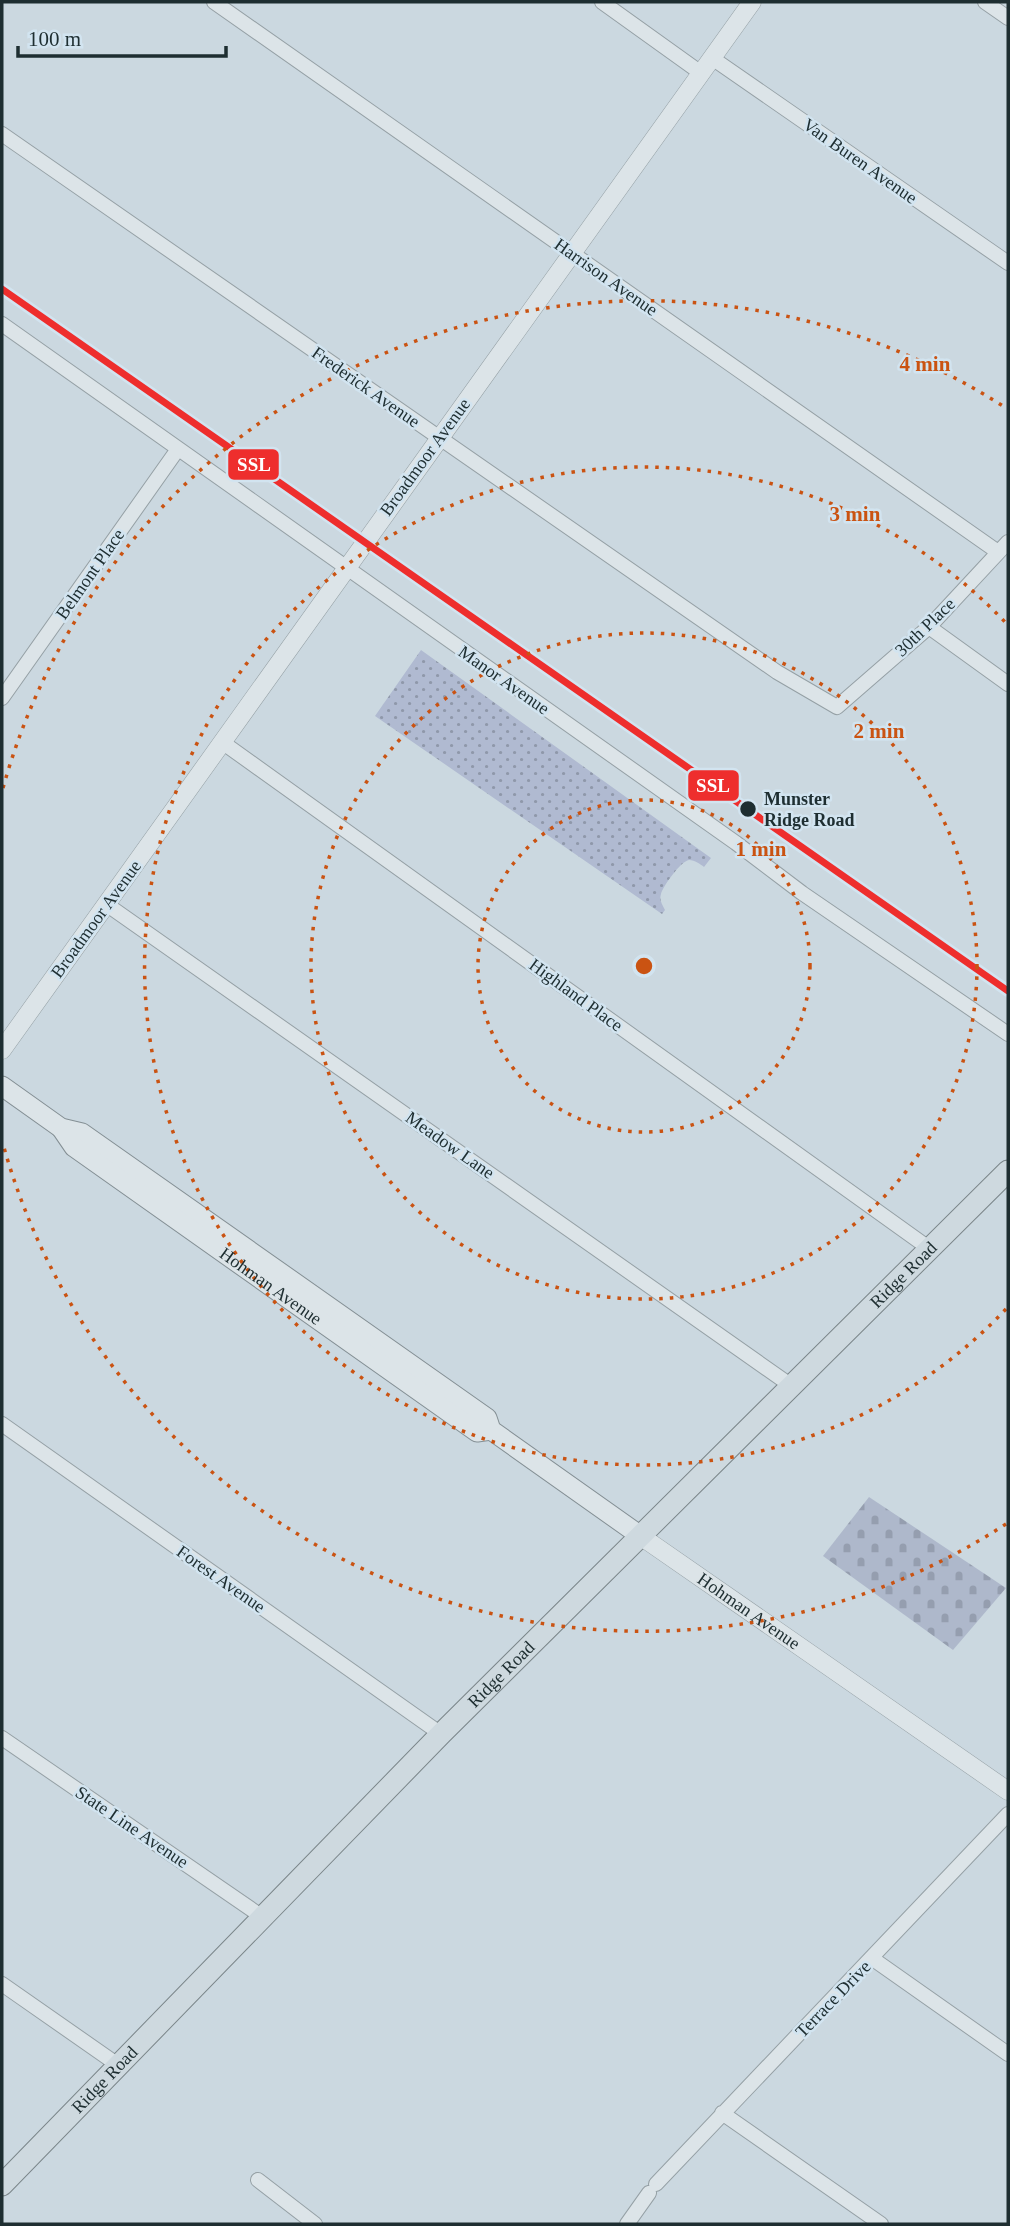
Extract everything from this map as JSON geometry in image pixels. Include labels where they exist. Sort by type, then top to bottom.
[{"type":"main road","name":"Hohman Avenue","points":[[2,1086],[61,1128],[74,1147],[444,1409],[477,1432],[491,1430],[642,1536]]},
{"type":"main road","name":"Ridge Road","points":[[2,2185],[441,1734],[1008,1171]]},
{"type":"street","name":"Harrison Avenue","points":[[214,2],[572,253],[1003,547]]},
{"type":"street","points":[[602,2],[701,74]]},
{"type":"street","name":"Broadmoor Avenue","points":[[2,1051],[752,2]]},
{"type":"street","points":[[985,2],[1008,18]]},
{"type":"street","name":"Van Buren Avenue","points":[[712,58],[1008,263]]},
{"type":"street","name":"Frederick Avenue","points":[[2,134],[777,672],[837,707]]},
{"type":"street","name":"Manor Avenue","points":[[4,331],[347,567],[430,629],[736,843],[802,893],[1008,1034]]},
{"type":"street","name":"Belmont Place","points":[[2,698],[178,449]]},
{"type":"street","name":"30th Place","points":[[837,707],[929,627],[1003,547]]},
{"type":"street","points":[[929,627],[1008,684]]},
{"type":"street","name":"Highland Place","points":[[222,741],[930,1249]]},
{"type":"street","name":"Meadow Lane","points":[[107,904],[793,1387]]},
{"type":"street","name":"Forest Avenue","points":[[2,1424],[441,1734]]},
{"type":"street","name":"Hohman Avenue","points":[[642,1536],[1008,1791]]},
{"type":"street","name":"State Line Avenue","points":[[2,1738],[261,1916]]},
{"type":"street","name":"Terrace Drive","points":[[627,2224],[652,2188],[873,1959],[1008,1814]]},
{"type":"street","points":[[873,1959],[1008,2054]]},
{"type":"street","points":[[2,1984],[118,2065]]},
{"type":"street","points":[[722,2113],[881,2224]]},
{"type":"street","points":[[258,2180],[315,2224]]},
{"type":"shaded area","points":[[421,650],[711,858],[704,867],[689,860],[677,869],[661,894],[665,910],[662,914],[375,716]]},
{"type":"green space","points":[[869,1497],[1006,1588],[953,1650],[823,1556]]},
{"type":"transit line","name":"SSL","points":[[2,289],[1008,991]]},
{"type":"place","name":"Munster Ridge Road","points":[[748,809]]}]
